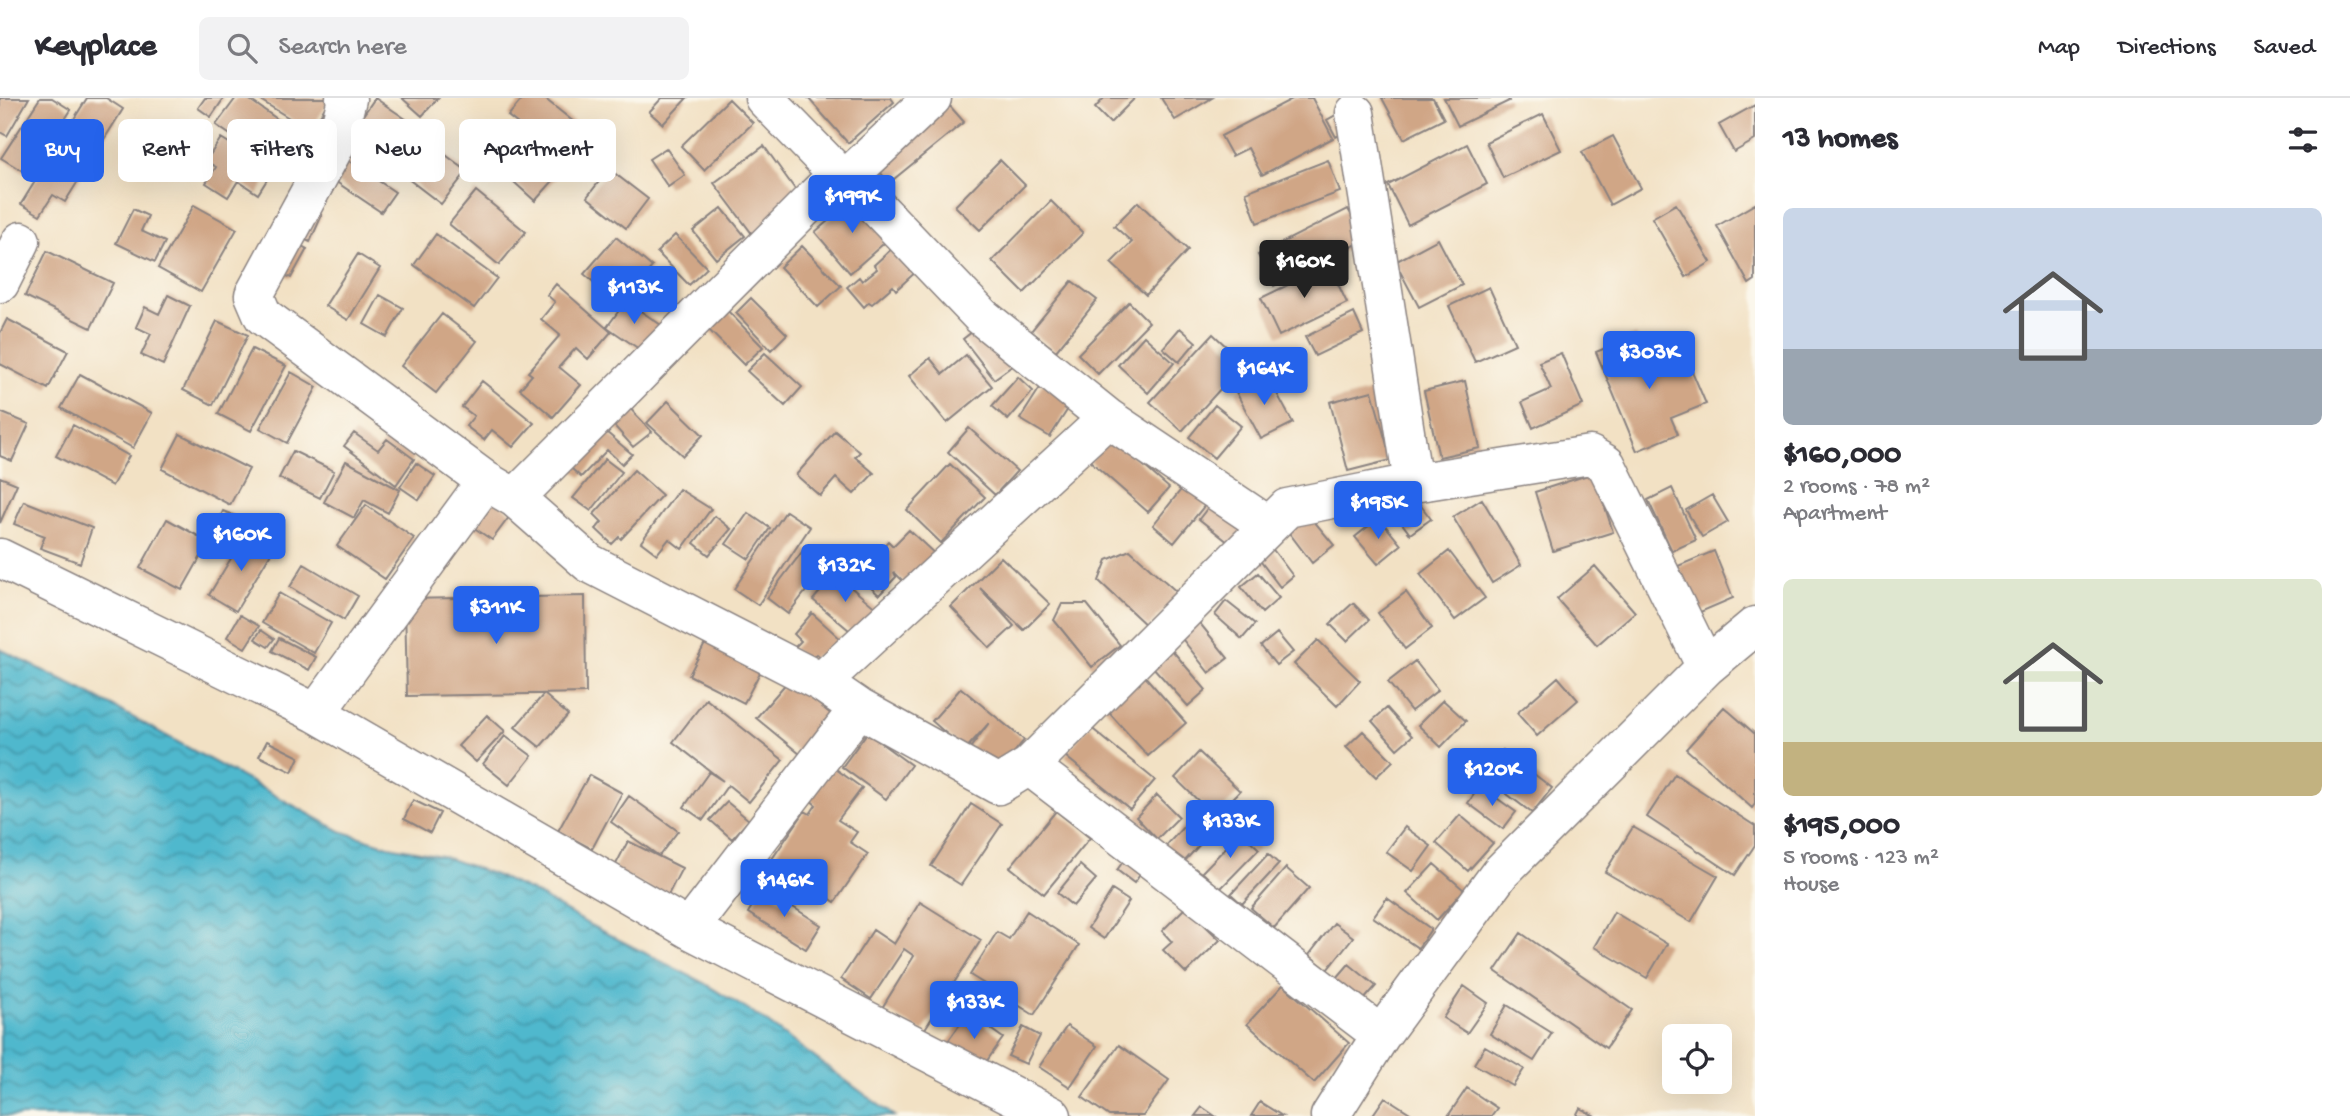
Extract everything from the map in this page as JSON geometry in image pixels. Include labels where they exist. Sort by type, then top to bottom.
[{"type":"street","points":[[345,98],[335,146],[254,295],[264,316],[500,489],[589,563],[821,682],[859,708],[998,785],[1028,766],[1287,508],[1413,484],[1590,455],[1606,464],[1706,667]]},
{"type":"street","points":[[764,98],[981,316],[1108,418],[1269,526]]},
{"type":"street","points":[[316,713],[500,489],[843,175],[932,98]]},
{"type":"street","points":[[1355,113],[1413,484]]},
{"type":"street","points":[[0,283],[21,241]]},
{"type":"street","points":[[821,682],[1108,418]]},
{"type":"street","points":[[0,558],[316,713],[690,929],[1052,1116]]},
{"type":"street","points":[[1331,1116],[1381,1035],[1500,873],[1706,667],[1755,625]]},
{"type":"street","points":[[690,929],[859,708]]},
{"type":"street","points":[[1028,766],[1381,1035]]},
{"type":"water","points":[[0,649],[90,694],[340,831],[389,846],[441,856],[531,891],[590,925],[704,983],[761,1018],[894,1116],[0,1116]]},
{"type":"building","points":[[0,98],[29,98],[7,136],[0,132]]},
{"type":"building","points":[[40,98],[52,98],[71,110],[65,119],[26,119]]},
{"type":"building","points":[[87,98],[106,98],[123,109],[104,139],[104,119],[74,119]]},
{"type":"building","points":[[205,98],[224,98],[211,117],[198,108]]},
{"type":"building","points":[[236,98],[247,98],[277,119],[227,119],[227,133],[216,125]]},
{"type":"building","points":[[257,98],[331,98],[318,119],[291,119]]},
{"type":"building","points":[[375,98],[406,119],[361,119]]},
{"type":"building","points":[[402,98],[438,98],[422,116]]},
{"type":"building","points":[[523,98],[544,98],[570,119],[512,119],[508,116]]},
{"type":"building","points":[[662,98],[687,98],[663,124],[649,112]]},
{"type":"building","points":[[808,98],[891,98],[894,102],[848,143]]},
{"type":"building","points":[[1104,98],[1135,98],[1110,123],[1095,108]]},
{"type":"building","points":[[1161,98],[1212,98],[1175,120]]},
{"type":"building","points":[[1294,98],[1312,98],[1333,138],[1262,175],[1248,148],[1232,156],[1221,136]]},
{"type":"building","points":[[1382,98],[1433,98],[1444,119],[1404,139]]},
{"type":"building","points":[[1444,98],[1508,98],[1509,101],[1458,126]]},
{"type":"building","points":[[729,99],[753,123],[704,170],[681,146]]},
{"type":"building","points":[[949,105],[964,122],[889,183],[875,166]]},
{"type":"building","points":[[1755,105],[1755,140],[1734,152],[1719,125]]},
{"type":"building","points":[[1345,110],[1354,128],[1336,137],[1327,120]]},
{"type":"building","points":[[1543,114],[1561,150],[1503,178],[1486,142]]},
{"type":"building","points":[[21,127],[21,170],[1,158]]},
{"type":"building","points":[[351,133],[351,152],[342,146]]},
{"type":"building","points":[[1613,136],[1641,188],[1610,205],[1582,152]]},
{"type":"building","points":[[221,138],[227,142],[227,182],[237,182],[228,197],[206,183],[213,182],[216,167],[213,165],[213,150]]},
{"type":"building","points":[[1467,144],[1487,184],[1408,225],[1388,185]]},
{"type":"building","points":[[764,146],[802,199],[753,235],[714,183]]},
{"type":"building","points":[[666,148],[685,175],[668,187],[649,159]]},
{"type":"building","points":[[445,154],[459,165],[459,181],[441,204],[412,182],[445,182]]},
{"type":"building","points":[[340,155],[351,162],[351,182],[380,182],[395,192],[381,212],[336,182],[337,159]]},
{"type":"building","points":[[1000,160],[1025,185],[980,230],[955,206]]},
{"type":"building","points":[[1328,160],[1340,192],[1257,223],[1246,192]]},
{"type":"building","points":[[616,174],[648,199],[626,228],[587,197],[599,182],[616,182]]},
{"type":"building","points":[[35,182],[77,182],[65,202],[53,195],[40,215],[21,204]]},
{"type":"building","points":[[240,182],[266,182],[258,194]]},
{"type":"building","points":[[514,182],[552,182],[535,201]]},
{"type":"building","points":[[476,191],[526,232],[499,265],[449,224]]},
{"type":"building","points":[[855,198],[890,238],[850,273],[815,232]]},
{"type":"building","points":[[1051,201],[1083,233],[1024,293],[992,261]]},
{"type":"building","points":[[1138,202],[1188,250],[1146,295],[1111,263],[1132,242],[1114,226]]},
{"type":"building","points":[[1676,204],[1711,262],[1686,277],[1652,218]]},
{"type":"building","points":[[1755,204],[1755,280],[1749,284],[1717,226]]},
{"type":"building","points":[[194,205],[237,229],[201,292],[158,268]]},
{"type":"building","points":[[304,207],[322,215],[310,242],[292,234]]},
{"type":"building","points":[[722,208],[745,236],[716,259],[693,231]]},
{"type":"building","points":[[133,209],[148,216],[141,231],[165,242],[155,262],[116,243]]},
{"type":"building","points":[[1348,209],[1365,240],[1274,286],[1258,255]]},
{"type":"building","points":[[436,234],[497,278],[474,308],[414,265]]},
{"type":"building","points":[[675,235],[707,268],[689,285],[657,252]]},
{"type":"building","points":[[616,237],[652,267],[621,305],[584,274]]},
{"type":"building","points":[[289,239],[307,249],[291,278],[273,269]]},
{"type":"building","points":[[1438,239],[1462,285],[1419,307],[1395,262]]},
{"type":"building","points":[[897,244],[919,269],[896,290],[893,286],[872,304],[869,302],[864,307],[847,287],[859,277],[862,281],[877,269],[874,265]]},
{"type":"building","points":[[802,246],[841,286],[818,307],[780,267]]},
{"type":"building","points":[[47,251],[113,283],[91,328],[25,296]]},
{"type":"building","points":[[358,254],[380,268],[348,320],[325,306]]},
{"type":"building","points":[[1329,265],[1347,303],[1279,336],[1261,298]]},
{"type":"building","points":[[1072,281],[1097,300],[1056,351],[1031,331]]},
{"type":"building","points":[[556,284],[611,332],[588,359],[576,348],[559,367],[581,385],[553,417],[520,389],[532,375],[528,372],[560,335],[541,319],[555,302],[547,295]]},
{"type":"building","points":[[1489,287],[1515,344],[1475,362],[1449,306]]},
{"type":"building","points":[[168,295],[190,306],[163,365],[141,355],[151,334],[136,327],[145,307],[159,314]]},
{"type":"building","points":[[380,295],[403,308],[387,337],[364,324]]},
{"type":"building","points":[[751,298],[787,334],[771,350],[736,313]]},
{"type":"building","points":[[626,301],[661,325],[642,351],[607,327]]},
{"type":"building","points":[[1129,302],[1149,322],[1098,374],[1078,354]]},
{"type":"building","points":[[723,306],[763,347],[744,365],[704,325]]},
{"type":"building","points":[[1354,313],[1363,333],[1315,356],[1305,337]]},
{"type":"building","points":[[442,314],[477,341],[436,393],[401,366]]},
{"type":"building","points":[[7,319],[68,351],[48,389],[0,364],[0,333]]},
{"type":"building","points":[[217,321],[248,335],[213,405],[183,390]]},
{"type":"building","points":[[981,325],[1012,366],[994,379],[963,339]]},
{"type":"building","points":[[1180,328],[1196,342],[1179,362],[1163,348]]},
{"type":"building","points":[[1213,334],[1244,363],[1182,431],[1150,402]]},
{"type":"building","points":[[1636,335],[1650,366],[1684,352],[1706,404],[1671,418],[1678,434],[1637,451],[1596,352]]},
{"type":"building","points":[[1144,336],[1174,363],[1148,393],[1118,365]]},
{"type":"building","points":[[252,349],[286,366],[251,431],[218,414]]},
{"type":"building","points":[[765,353],[802,387],[785,406],[747,371]]},
{"type":"building","points":[[1561,353],[1583,405],[1533,428],[1522,402],[1551,389],[1539,362]]},
{"type":"building","points":[[966,355],[992,386],[947,423],[909,376],[930,358],[943,374]]},
{"type":"building","points":[[291,372],[317,387],[287,443],[260,428]]},
{"type":"building","points":[[80,374],[152,413],[133,448],[61,408]]},
{"type":"building","points":[[1267,375],[1293,423],[1261,439],[1236,392]]},
{"type":"building","points":[[1018,377],[1033,391],[1008,420],[992,406]]},
{"type":"building","points":[[482,381],[534,423],[513,447],[492,430],[484,440],[466,426],[474,416],[462,407]]},
{"type":"building","points":[[1465,381],[1480,448],[1439,457],[1424,391]]},
{"type":"building","points":[[1043,383],[1073,401],[1050,437],[1020,419]]},
{"type":"building","points":[[1372,391],[1391,460],[1348,471],[1330,402]]},
{"type":"building","points":[[668,401],[703,435],[683,456],[647,423]]},
{"type":"building","points":[[626,404],[652,432],[633,447],[609,420]]},
{"type":"building","points":[[1215,405],[1241,426],[1214,458],[1189,437]]},
{"type":"building","points":[[0,412],[29,424],[12,461],[0,456]]},
{"type":"building","points":[[73,425],[129,456],[112,486],[56,456]]},
{"type":"building","points":[[599,426],[632,454],[622,464],[607,450],[581,477],[564,462]]},
{"type":"building","points":[[969,428],[1017,471],[995,495],[948,452]]},
{"type":"building","points":[[835,431],[860,452],[855,457],[874,473],[854,494],[836,478],[820,496],[796,475]]},
{"type":"building","points":[[354,433],[378,450],[387,439],[414,459],[396,485],[344,446]]},
{"type":"building","points":[[180,434],[249,469],[230,505],[162,469]]},
{"type":"building","points":[[1111,437],[1169,488],[1148,512],[1090,461]]},
{"type":"building","points":[[293,451],[334,471],[320,498],[279,478]]},
{"type":"building","points":[[605,459],[622,472],[591,511],[573,498]]},
{"type":"building","points":[[346,461],[400,490],[388,513],[364,500],[354,518],[324,502]]},
{"type":"building","points":[[416,463],[435,476],[419,500],[400,487]]},
{"type":"building","points":[[950,464],[985,497],[941,543],[907,510]]},
{"type":"building","points":[[634,470],[662,495],[621,539],[619,537],[612,544],[596,529],[602,522],[594,514]]},
{"type":"building","points":[[1594,473],[1613,532],[1553,551],[1535,492]]},
{"type":"building","points":[[0,477],[17,484],[0,523]]},
{"type":"building","points":[[1188,481],[1210,499],[1174,543],[1153,525]]},
{"type":"building","points":[[1672,488],[1696,540],[1672,551],[1648,500]]},
{"type":"building","points":[[679,489],[711,509],[682,549],[669,539],[657,554],[641,542]]},
{"type":"building","points":[[488,495],[512,513],[492,540],[467,523]]},
{"type":"building","points":[[1413,495],[1431,519],[1410,534],[1392,510]]},
{"type":"building","points":[[1712,495],[1728,522],[1702,537],[1686,510]]},
{"type":"building","points":[[1216,497],[1255,529],[1238,550],[1199,519]]},
{"type":"building","points":[[1482,499],[1521,565],[1492,583],[1453,517]]},
{"type":"building","points":[[24,501],[92,528],[80,563],[40,548],[45,536],[14,524]]},
{"type":"building","points":[[366,505],[414,538],[385,579],[337,546]]},
{"type":"building","points":[[223,511],[238,517],[233,529],[218,523]]},
{"type":"building","points":[[786,511],[810,527],[758,605],[734,589]]},
{"type":"building","points":[[748,513],[770,528],[749,559],[726,544]]},
{"type":"building","points":[[1308,514],[1334,545],[1312,563],[1287,530]]},
{"type":"building","points":[[715,516],[731,529],[709,555],[694,543]]},
{"type":"building","points":[[1379,518],[1401,545],[1378,564],[1355,537]]},
{"type":"building","points":[[167,519],[209,542],[182,590],[140,568]]},
{"type":"building","points":[[909,530],[938,557],[909,587],[894,572],[896,577],[879,595],[844,563],[860,546],[873,558],[888,541],[893,546]]},
{"type":"building","points":[[245,535],[272,551],[236,611],[209,595]]},
{"type":"building","points":[[1271,547],[1293,576],[1280,587],[1258,558]]},
{"type":"building","points":[[805,548],[827,564],[788,614],[767,598]]},
{"type":"building","points":[[1130,550],[1179,594],[1148,627],[1099,581],[1107,560]]},
{"type":"building","points":[[1449,551],[1485,598],[1455,620],[1420,574]]},
{"type":"building","points":[[1714,551],[1733,598],[1698,613],[1678,566]]},
{"type":"building","points":[[1001,557],[1050,604],[1024,630],[980,588],[1014,626],[990,648],[951,607]]},
{"type":"building","points":[[304,564],[358,596],[344,620],[290,587]]},
{"type":"building","points":[[1595,566],[1635,612],[1597,645],[1557,599]]},
{"type":"building","points":[[1258,573],[1279,598],[1262,613],[1241,587]]},
{"type":"building","points":[[835,574],[877,609],[855,635],[813,600]]},
{"type":"building","points":[[1406,592],[1432,628],[1405,649],[1378,613]]},
{"type":"building","points":[[279,593],[331,623],[314,653],[262,623]]},
{"type":"building","points":[[585,596],[586,693],[407,696],[405,599]]},
{"type":"building","points":[[1226,601],[1255,624],[1242,639],[1215,615]]},
{"type":"building","points":[[1353,603],[1369,620],[1347,641],[1330,624]]},
{"type":"building","points":[[1062,604],[1087,604],[1120,645],[1092,667],[1054,620]]},
{"type":"building","points":[[812,613],[843,641],[825,661],[817,654],[809,662],[793,649],[801,641],[794,634]]},
{"type":"building","points":[[240,615],[259,626],[245,648],[227,637]]},
{"type":"building","points":[[1198,621],[1228,658],[1209,673],[1180,636]]},
{"type":"building","points":[[261,630],[274,639],[268,647],[255,639]]},
{"type":"building","points":[[1277,633],[1293,652],[1276,665],[1261,646]]},
{"type":"building","points":[[710,634],[765,663],[744,703],[689,675]]},
{"type":"building","points":[[279,638],[316,657],[309,670],[272,651]]},
{"type":"building","points":[[1318,640],[1360,681],[1337,706],[1294,664]]},
{"type":"building","points":[[1171,649],[1206,690],[1188,706],[1152,666]]},
{"type":"building","points":[[1415,661],[1438,690],[1411,711],[1388,682]]},
{"type":"building","points":[[1142,673],[1186,723],[1148,756],[1103,706]]},
{"type":"building","points":[[1558,677],[1578,700],[1537,736],[1517,713]]},
{"type":"building","points":[[789,680],[832,715],[800,754],[756,718]]},
{"type":"building","points":[[961,688],[1024,740],[997,774],[968,751],[989,723],[965,750],[932,721]]},
{"type":"building","points":[[544,694],[568,715],[540,747],[515,727]]},
{"type":"building","points":[[706,699],[783,760],[749,802],[728,785],[703,820],[684,807],[709,772],[723,781],[673,742]]},
{"type":"building","points":[[1443,700],[1466,721],[1441,747],[1418,725]]},
{"type":"building","points":[[1724,707],[1755,734],[1755,804],[1752,808],[1686,749]]},
{"type":"building","points":[[1387,708],[1412,736],[1397,749],[1372,721]]},
{"type":"building","points":[[487,715],[505,731],[476,762],[458,746]]},
{"type":"building","points":[[1089,726],[1155,780],[1130,809],[1065,756]]},
{"type":"building","points":[[1363,731],[1393,761],[1376,777],[1346,747]]},
{"type":"building","points":[[867,733],[911,765],[886,799],[842,767]]},
{"type":"building","points":[[505,736],[532,756],[509,785],[483,764]]},
{"type":"building","points":[[267,741],[299,757],[292,772],[259,756]]},
{"type":"building","points":[[1503,750],[1552,788],[1532,813],[1482,775]]},
{"type":"building","points":[[1199,752],[1240,791],[1215,817],[1175,778]]},
{"type":"building","points":[[833,767],[862,788],[838,820],[857,832],[850,842],[868,854],[835,902],[772,859],[805,811],[810,814],[816,805],[809,799]]},
{"type":"building","points":[[1675,774],[1755,826],[1755,845],[1735,875],[1647,817]]},
{"type":"building","points":[[589,775],[622,793],[592,849],[558,831]]},
{"type":"building","points":[[1480,786],[1516,812],[1503,829],[1468,803]]},
{"type":"building","points":[[1157,795],[1179,817],[1157,839],[1136,817]]},
{"type":"building","points":[[629,796],[678,831],[659,856],[611,822]]},
{"type":"building","points":[[413,800],[440,813],[430,833],[404,819]]},
{"type":"building","points":[[727,802],[749,820],[732,839],[710,820]]},
{"type":"building","points":[[971,804],[1002,824],[961,885],[931,866]]},
{"type":"building","points":[[1056,811],[1090,838],[1044,894],[1010,867]]},
{"type":"building","points":[[1195,814],[1212,831],[1183,863],[1165,847]]},
{"type":"building","points":[[1460,815],[1493,843],[1468,871],[1436,843]]},
{"type":"building","points":[[1405,827],[1431,846],[1413,871],[1386,852]]},
{"type":"building","points":[[1633,827],[1718,876],[1691,922],[1605,872]]},
{"type":"building","points":[[1241,832],[1259,849],[1220,889],[1202,872]]},
{"type":"building","points":[[628,841],[682,868],[667,897],[613,870]]},
{"type":"building","points":[[1130,852],[1147,865],[1134,883],[1117,870]]},
{"type":"building","points":[[1268,854],[1279,864],[1242,904],[1231,894]]},
{"type":"building","points":[[1434,864],[1464,890],[1437,920],[1407,893]]},
{"type":"building","points":[[1080,865],[1096,879],[1073,906],[1057,893]]},
{"type":"building","points":[[1286,868],[1309,888],[1274,928],[1251,908]]},
{"type":"building","points":[[763,888],[821,925],[806,949],[748,913]]},
{"type":"building","points":[[1112,890],[1129,901],[1104,939],[1088,928]]},
{"type":"building","points":[[1387,898],[1431,929],[1418,948],[1373,917]]},
{"type":"building","points":[[920,902],[981,940],[923,1032],[882,1008],[914,956],[904,949],[871,999],[841,979],[873,930],[894,944]]},
{"type":"building","points":[[1186,907],[1220,940],[1186,973],[1163,950],[1172,942],[1162,931]]},
{"type":"building","points":[[1027,911],[1079,945],[1034,1015],[970,975],[997,932],[1009,939]]},
{"type":"building","points":[[1614,912],[1667,944],[1647,978],[1594,947]]},
{"type":"building","points":[[1334,923],[1353,937],[1327,970],[1309,955]]},
{"type":"building","points":[[1521,933],[1632,1010],[1606,1048],[1495,971]]},
{"type":"building","points":[[1349,964],[1376,986],[1356,1009],[1330,986]]},
{"type":"building","points":[[1283,985],[1349,1043],[1314,1083],[1247,1024]]},
{"type":"building","points":[[1464,986],[1488,1003],[1467,1033],[1443,1018]]},
{"type":"building","points":[[1507,1005],[1552,1033],[1534,1061],[1490,1034]]},
{"type":"building","points":[[968,1013],[1003,1038],[981,1069],[946,1044]]},
{"type":"building","points":[[1067,1026],[1097,1046],[1070,1087],[1039,1067]]},
{"type":"building","points":[[1023,1027],[1040,1036],[1026,1064],[1008,1056]]},
{"type":"building","points":[[1119,1045],[1169,1080],[1143,1116],[1109,1116],[1082,1097]]},
{"type":"building","points":[[1485,1046],[1524,1069],[1513,1086],[1474,1064]]},
{"type":"building","points":[[1467,1088],[1497,1108],[1491,1116],[1448,1116]]},
{"type":"building","points":[[1385,1097],[1410,1113],[1407,1116],[1372,1116]]},
{"type":"building","points":[[1260,1102],[1282,1116],[1251,1116]]},
{"type":"building","points":[[1202,1107],[1215,1116],[1195,1116]]},
{"type":"building","points":[[1580,1108],[1595,1116],[1576,1116]]}]
